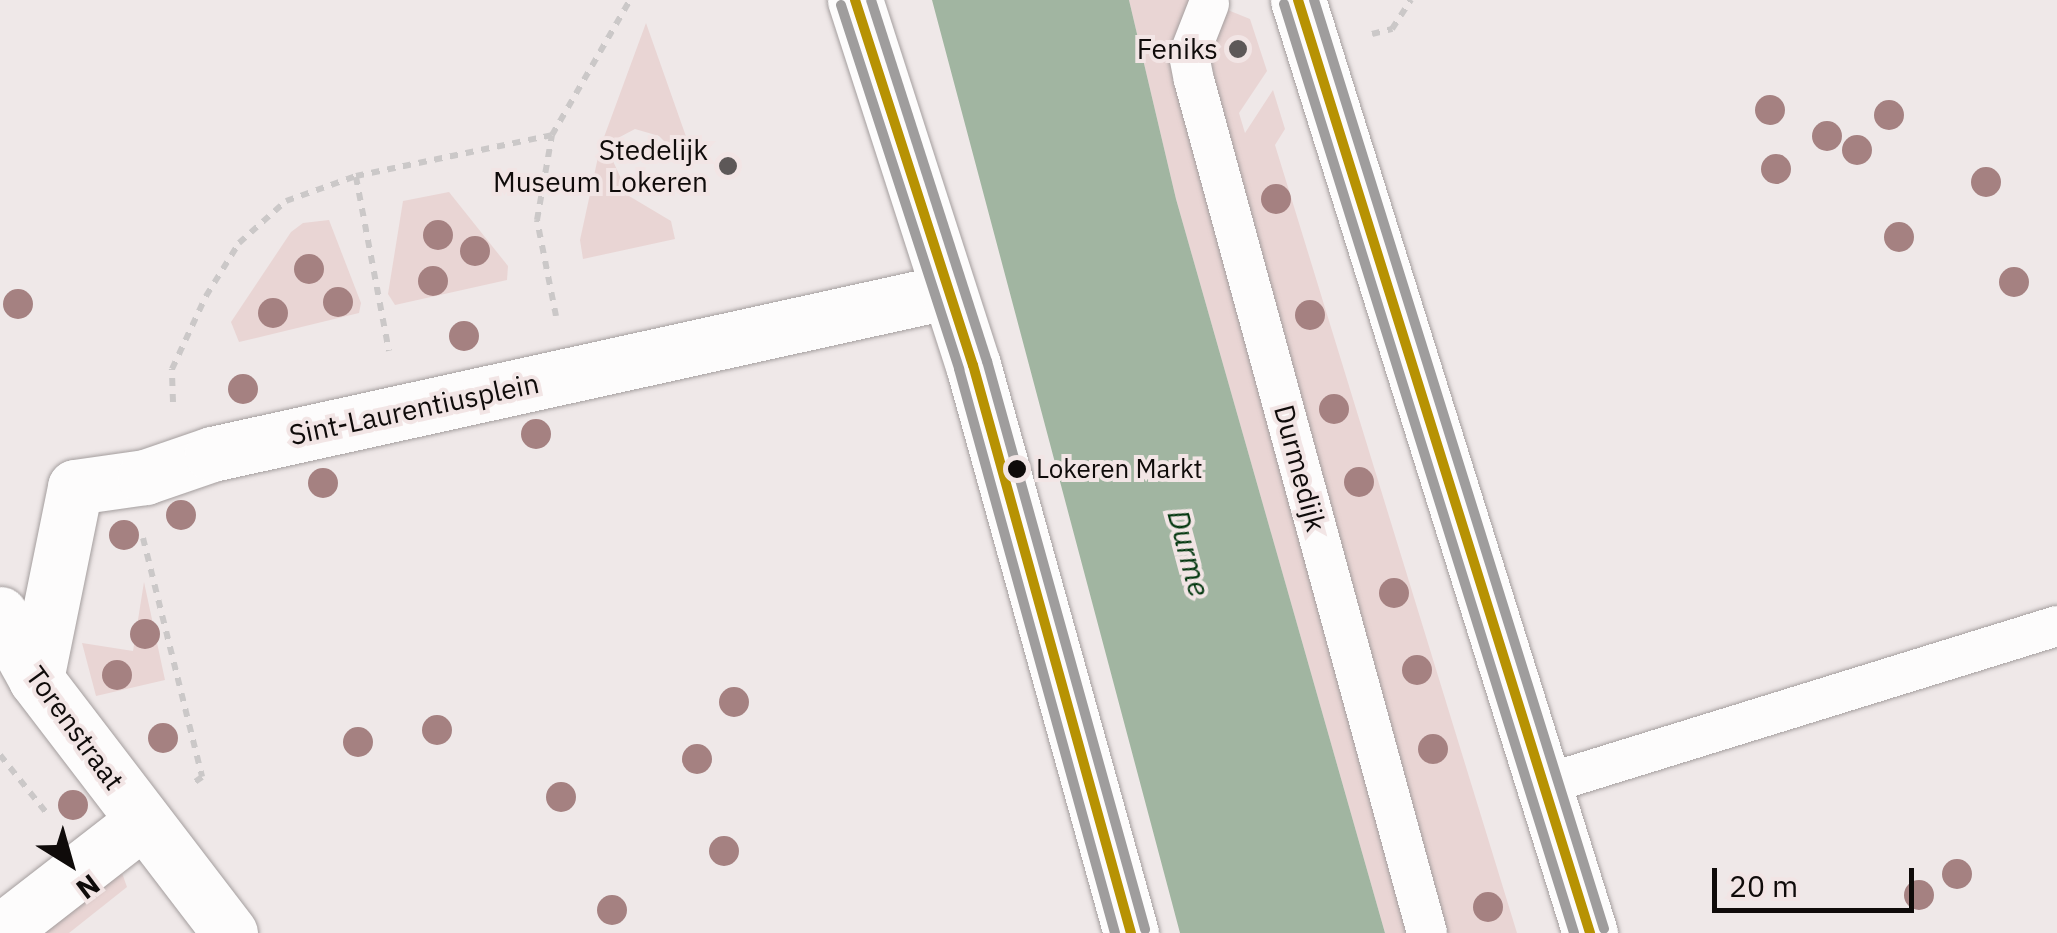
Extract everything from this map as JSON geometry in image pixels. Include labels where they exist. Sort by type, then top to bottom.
[{"type":"street","points":[[854,0],[946,292],[974,365],[1131,933]]},
{"type":"street","points":[[1312,6],[1542,785],[1590,933]]},
{"type":"street","name":"Sint-Laurentiusplein","points":[[36,679],[75,487],[129,479],[406,410],[946,292]]},
{"type":"street","name":"Torenstraat","points":[[0,614],[36,679],[230,933]]},
{"type":"street","points":[[0,932],[144,821]]},
{"type":"lane","name":"Durmedijk","points":[[1209,4],[1189,55],[1194,80],[1427,933]]},
{"type":"lane","points":[[1542,785],[2057,626]]},
{"type":"path","points":[[570,376],[537,220],[552,135],[630,0]]},
{"type":"path","points":[[182,463],[172,369],[206,296],[239,243],[286,201],[356,176],[552,135]]},
{"type":"path","points":[[356,176],[375,303],[406,410]]},
{"type":"path","points":[[129,479],[202,777],[144,821]]},
{"type":"path","points":[[0,755],[87,864]]},
{"type":"shaded area","points":[[1129,0],[1203,0],[1250,19],[1267,71],[1239,113],[1245,133],[1273,90],[1285,129],[1275,145],[1517,933],[1385,933],[1176,199]]},
{"type":"shaded area","points":[[646,23],[695,162],[687,164],[659,136],[635,129],[616,139],[613,161],[629,196],[671,221],[675,239],[583,259],[580,240],[600,148]]},
{"type":"shaded area","points":[[449,192],[508,266],[507,280],[395,305],[388,294],[403,201]]},
{"type":"shaded area","points":[[329,220],[361,303],[359,313],[239,342],[231,322],[291,232],[303,223]]},
{"type":"shaded area","points":[[144,582],[165,680],[96,696],[82,643],[133,651]]},
{"type":"shaded area","points":[[122,873],[127,887],[69,933],[43,933]]},
{"type":"water","name":"Durme","points":[[932,0],[1129,0],[1176,199],[1385,933],[1180,933]]},
{"type":"transit line","points":[[855,0],[973,365],[1131,933]]},
{"type":"transit line","points":[[871,0],[987,361],[1145,929]]},
{"type":"transit line","points":[[1298,0],[1590,933]]},
{"type":"transit line","points":[[1314,0],[1604,929]]},
{"type":"transit line","points":[[1284,4],[1574,933]]},
{"type":"transit line","points":[[841,5],[959,369],[1115,933]]},
{"type":"place","name":"Feniks","points":[[1238,49]]},
{"type":"place","name":"Stedelijk Museum Lokeren","points":[[728,166]]},
{"type":"place","name":"Lokeren Markt","points":[[1017,469]]}]
